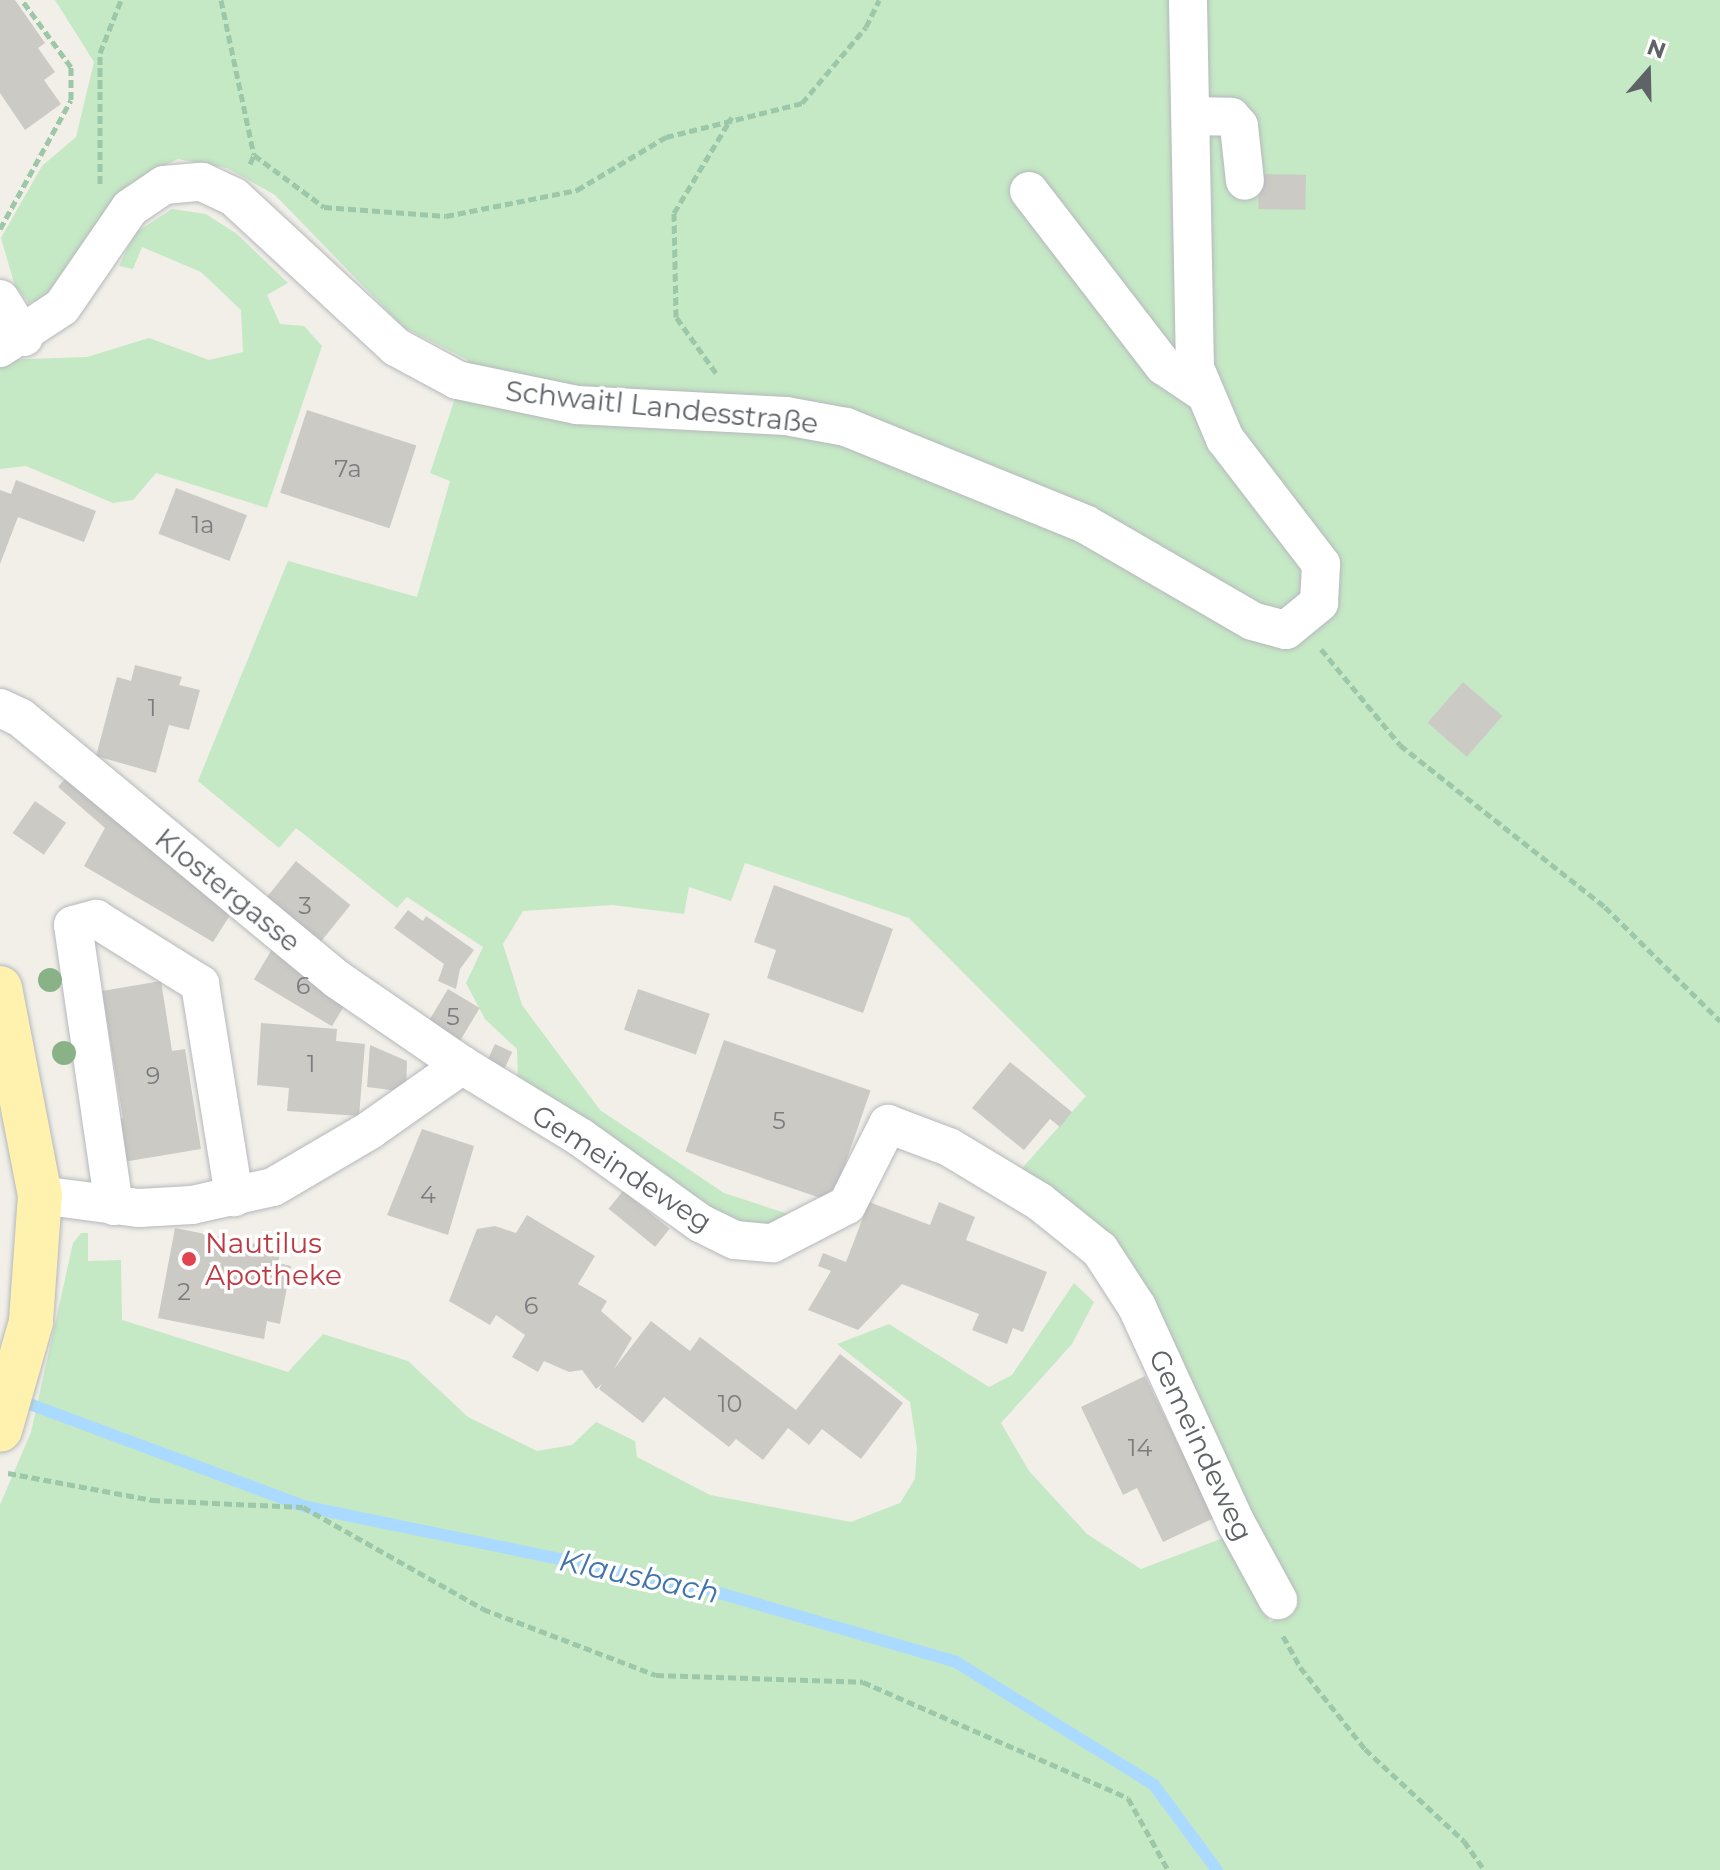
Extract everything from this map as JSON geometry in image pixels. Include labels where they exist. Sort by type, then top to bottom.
[{"type":"main road","points":[[0,988],[40,1195],[31,1322],[0,1430]]},
{"type":"street","points":[[1188,0],[1192,116],[1192,343],[1200,390],[1225,439],[1321,564],[1322,595],[1304,620]]},
{"type":"street","points":[[1192,116],[1231,117],[1239,126],[1245,181]]},
{"type":"street","points":[[0,299],[12,343],[62,307],[130,208],[164,185],[188,179],[234,197]]},
{"type":"street","points":[[1029,191],[1164,366],[1200,390]]},
{"type":"street","name":"Schwaitl Landesstraße","points":[[234,197],[396,347],[457,380],[577,405],[757,414],[846,427],[1085,524],[1265,628],[1286,630],[1304,620]]},
{"type":"street","name":"Klostergasse","points":[[0,708],[21,718],[338,980],[462,1065]]},
{"type":"street","points":[[114,1206],[73,925],[96,919],[200,984],[234,1197]]},
{"type":"street","points":[[40,1195],[114,1206],[192,1205],[273,1187],[321,1159],[462,1065]]},
{"type":"street","name":"Gemeindeweg","points":[[462,1065],[735,1240],[773,1243],[847,1205],[888,1124],[949,1147],[1040,1202],[1100,1250],[1137,1307],[1236,1523],[1278,1600]]},
{"type":"path","points":[[0,229],[71,100],[71,67],[22,0]]},
{"type":"path","points":[[99,249],[100,53],[121,0]]},
{"type":"path","points":[[221,0],[254,155],[234,197]]},
{"type":"path","points":[[254,155],[324,207],[446,216],[577,190],[666,137],[733,116],[802,103],[866,27],[879,0]]},
{"type":"path","points":[[724,378],[712,370],[676,317],[674,213],[733,116]]},
{"type":"path","points":[[1304,620],[1331,665],[1400,745],[1605,907],[1720,1021]]},
{"type":"path","points":[[8,1473],[152,1500],[303,1507],[483,1609],[656,1675],[863,1682],[1128,1798],[1168,1870]]},
{"type":"path","points":[[1278,1600],[1281,1631],[1314,1687],[1365,1749],[1464,1841],[1484,1870]]},
{"type":"green space","points":[[55,0],[1720,0],[1720,1870],[0,1870],[0,1505],[31,1432],[73,1243],[81,1233],[88,1233],[88,1261],[121,1260],[122,1320],[288,1372],[323,1334],[408,1361],[468,1417],[537,1451],[572,1445],[596,1422],[635,1441],[637,1457],[710,1495],[851,1522],[900,1503],[915,1479],[917,1448],[910,1402],[837,1344],[889,1324],[989,1387],[1012,1375],[1074,1283],[1094,1302],[1072,1344],[1001,1423],[1029,1471],[1087,1534],[1141,1569],[1231,1535],[1270,1622],[1298,1606],[1118,1255],[1017,1174],[1086,1096],[909,918],[745,863],[731,901],[689,887],[684,914],[613,905],[523,911],[503,944],[522,1005],[600,1110],[724,1193],[785,1213],[795,1227],[733,1221],[518,1083],[517,1049],[485,1019],[466,983],[483,947],[407,897],[397,908],[296,828],[279,848],[198,781],[288,561],[417,597],[450,481],[430,473],[468,360],[403,327],[275,195],[227,168],[178,159],[138,179],[43,299],[29,303],[15,286],[1,238],[42,166],[76,137],[94,62]]},
{"type":"green space","points":[[172,209],[206,214],[237,234],[288,283],[267,295],[280,324],[304,326],[322,346],[267,508],[156,473],[133,500],[113,503],[26,466],[0,469],[0,360],[87,357],[149,338],[209,360],[243,352],[241,310],[201,272],[142,247],[133,269],[119,266],[135,233]]},
{"type":"building","points":[[0,0],[15,0],[45,43],[38,48],[55,72],[44,80],[61,104],[25,130],[0,93]]},
{"type":"building","points":[[1259,174],[1306,175],[1305,210],[1258,209]]},
{"type":"building","points":[[307,410],[416,446],[389,528],[280,493]]},
{"type":"building","points":[[16,480],[96,511],[84,542],[18,517],[0,564],[0,490],[11,494]]},
{"type":"building","points":[[176,488],[247,515],[229,561],[158,534]]},
{"type":"building","points":[[135,665],[182,677],[179,685],[200,690],[189,730],[169,725],[156,773],[96,756],[117,677],[131,681]]},
{"type":"building","points":[[1463,682],[1502,716],[1467,757],[1428,723]]},
{"type":"building","points":[[74,768],[239,901],[213,942],[84,866],[105,828],[58,787]]},
{"type":"building","points":[[35,801],[66,823],[44,855],[13,833]]},
{"type":"building","points":[[296,861],[350,905],[313,952],[258,908]]},
{"type":"building","points":[[774,885],[893,929],[863,1013],[767,978],[776,950],[754,942]]},
{"type":"building","points":[[408,910],[423,921],[426,916],[474,950],[460,969],[456,989],[438,981],[444,964],[394,928]]},
{"type":"building","points":[[274,946],[352,993],[332,1026],[254,979]]},
{"type":"building","points":[[161,981],[172,1051],[185,1049],[201,1149],[123,1162],[116,1119],[123,1118],[102,991]]},
{"type":"building","points":[[448,989],[480,1008],[457,1046],[425,1027]]},
{"type":"building","points":[[638,989],[710,1014],[696,1054],[624,1030]]},
{"type":"building","points":[[261,1023],[337,1029],[336,1041],[365,1044],[359,1116],[287,1111],[289,1088],[257,1085]]},
{"type":"building","points":[[724,1040],[871,1090],[832,1202],[686,1152]]},
{"type":"building","points":[[495,1044],[512,1052],[503,1071],[486,1063]]},
{"type":"building","points":[[370,1045],[407,1061],[406,1092],[367,1087]]},
{"type":"building","points":[[1010,1062],[1072,1112],[1060,1127],[1050,1119],[1024,1150],[972,1108]]},
{"type":"building","points":[[422,1129],[474,1146],[448,1235],[387,1215]]},
{"type":"building","points":[[623,1191],[670,1229],[655,1247],[609,1209]]},
{"type":"building","points":[[869,1202],[930,1225],[939,1202],[975,1217],[966,1240],[1047,1272],[1023,1332],[1013,1328],[1007,1344],[972,1330],[979,1314],[902,1284],[858,1330],[808,1310],[831,1271],[818,1266],[823,1253],[846,1262]]},
{"type":"building","points":[[527,1215],[595,1256],[578,1284],[607,1301],[601,1311],[632,1338],[614,1369],[651,1321],[690,1351],[700,1337],[796,1410],[840,1354],[903,1403],[861,1459],[822,1429],[809,1445],[788,1428],[763,1460],[736,1439],[729,1447],[664,1397],[643,1423],[599,1389],[602,1384],[596,1389],[582,1370],[569,1372],[544,1361],[538,1372],[512,1357],[525,1335],[496,1315],[490,1325],[449,1301],[477,1229],[495,1226],[516,1233]]},
{"type":"building","points":[[175,1228],[281,1249],[278,1263],[291,1266],[280,1324],[267,1321],[264,1339],[158,1318]]},
{"type":"building","points":[[1145,1376],[1214,1518],[1163,1542],[1137,1488],[1123,1495],[1081,1407]]},
{"type":"waterway","name":"Klausbach","points":[[16,1399],[307,1507],[702,1588],[956,1662],[1154,1785],[1217,1870]]},
{"type":"place","name":"Nautilus Apotheke","points":[[189,1259]]}]
